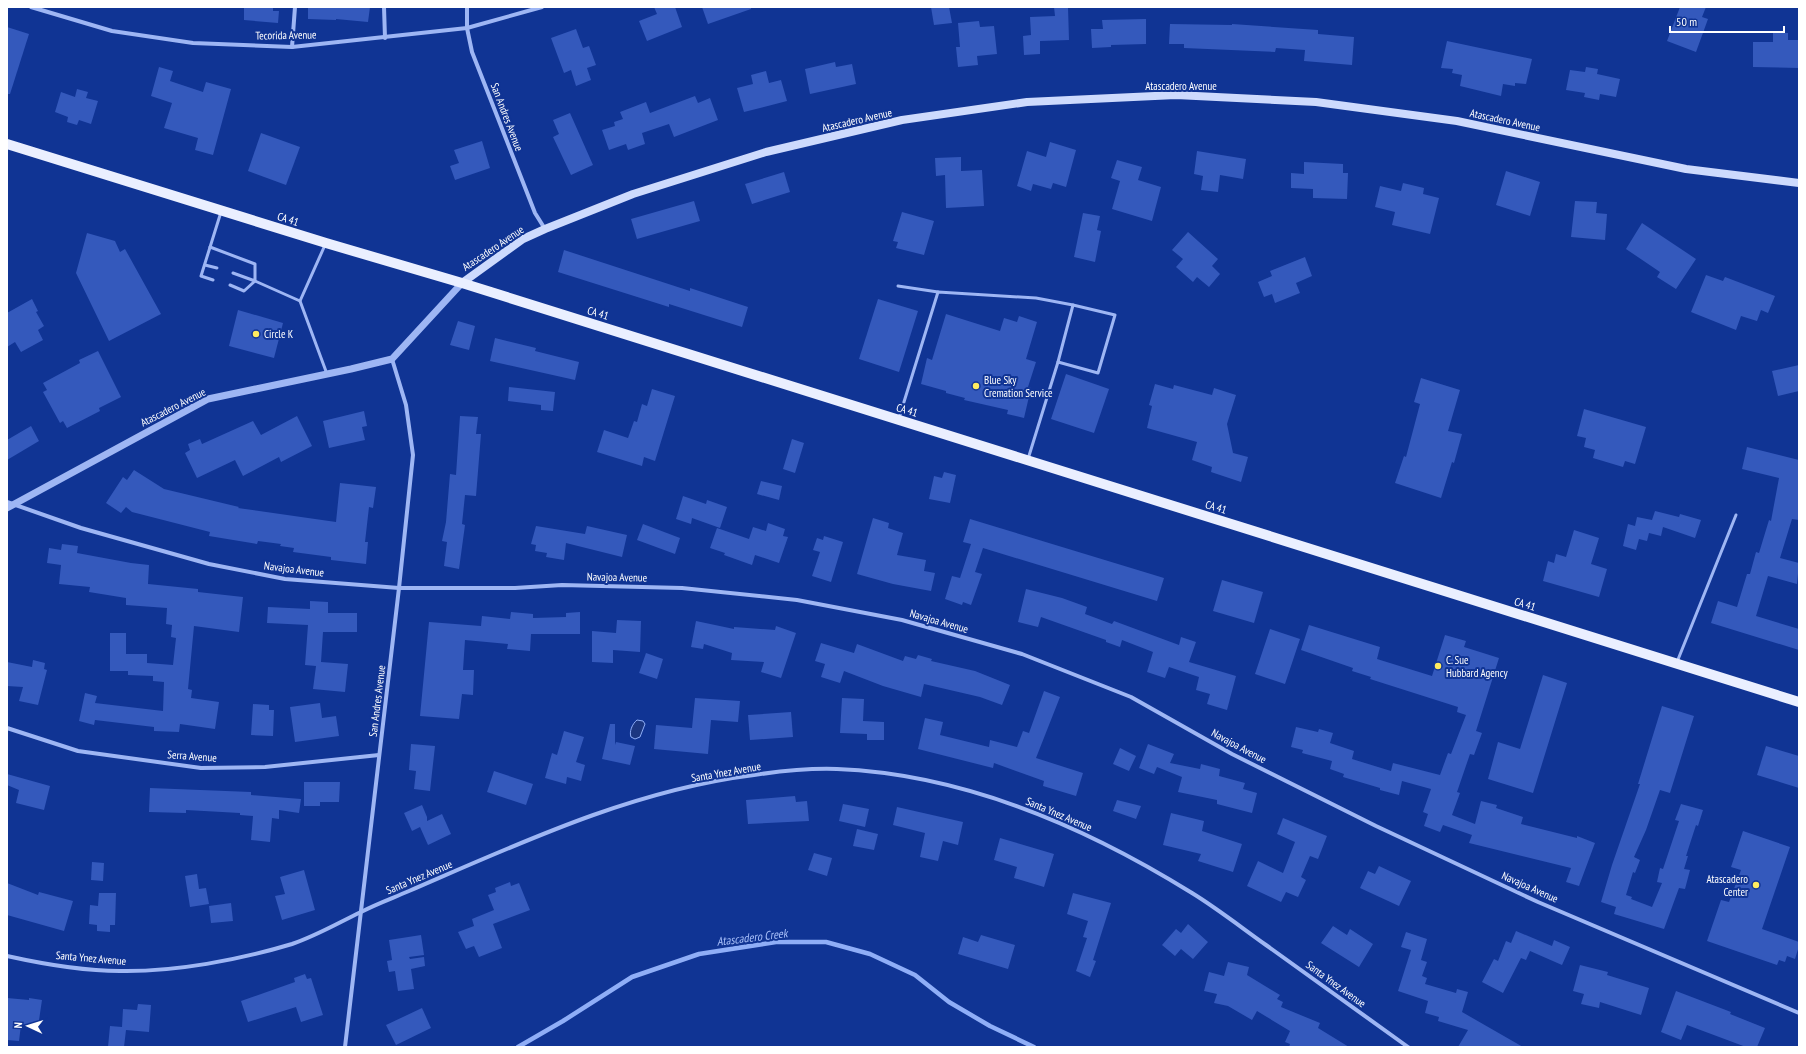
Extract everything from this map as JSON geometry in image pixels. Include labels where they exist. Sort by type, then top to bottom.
[{"type":"main road","name":"Atascadero Avenue","points":[[462,283],[523,239],[633,194],[766,152],[902,120],[1027,102],[1176,95],[1316,102],[1457,121],[1686,169],[1799,183]]},
{"type":"main road","name":"CA 41","points":[[7,144],[326,243],[462,283],[1799,702]]},
{"type":"street","name":"Tecorida Avenue","points":[[30,7],[112,31],[193,43],[292,47],[467,28],[542,7]]},
{"type":"street","points":[[292,47],[295,7]]},
{"type":"street","points":[[384,7],[385,38]]},
{"type":"street","name":"San Andres Avenue","points":[[467,7],[467,28],[472,52],[535,212],[545,229]]},
{"type":"street","name":"Atascadero Avenue","points":[[7,508],[11,503],[208,399],[392,359],[462,283]]},
{"type":"street","name":"San Andres Avenue","points":[[345,1047],[400,588],[413,455],[406,405],[392,359]]},
{"type":"street","name":"Navajoa Avenue","points":[[11,503],[81,528],[209,564],[285,579],[400,588],[515,588],[562,585],[682,588],[704,590],[797,600],[902,620],[1022,654],[1131,697],[1232,754],[1376,826],[1531,898],[1799,1013]]},
{"type":"street","name":"Serra Avenue","points":[[7,728],[78,751],[201,768],[265,767],[379,755]]},
{"type":"street","name":"Santa Ynez Avenue","points":[[7,956],[72,967],[118,971],[161,969],[246,955],[292,944],[327,930],[361,912],[502,851],[582,819],[664,793],[753,775],[836,769],[882,773],[924,779],[995,799],[1063,824],[1129,856],[1206,902],[1408,1047]]},
{"type":"lane","points":[[213,280],[201,276],[222,210]]},
{"type":"lane","points":[[326,243],[300,301],[327,374]]},
{"type":"lane","points":[[210,247],[255,264],[255,280],[244,291],[230,285]]},
{"type":"lane","points":[[205,265],[217,268]]},
{"type":"lane","points":[[233,273],[255,280],[300,301]]},
{"type":"lane","points":[[898,286],[938,292],[1036,298],[1115,315],[1098,374],[1058,362]]},
{"type":"lane","points":[[899,420],[938,292]]},
{"type":"lane","points":[[1027,460],[1058,362],[1074,305]]},
{"type":"lane","points":[[1676,663],[1736,515]]},
{"type":"water","points":[[637,720],[643,721],[645,724],[640,737],[635,739],[631,737],[630,733],[632,726]]},
{"type":"building","points":[[244,7],[273,7],[273,11],[279,11],[278,23],[244,20]]},
{"type":"building","points":[[308,7],[370,7],[368,22],[336,19],[308,19]]},
{"type":"building","points":[[654,7],[675,7],[682,27],[647,41],[639,21],[657,14]]},
{"type":"building","points":[[702,7],[751,7],[751,9],[708,24]]},
{"type":"building","points":[[931,7],[949,7],[952,23],[934,25]]},
{"type":"building","points":[[1054,7],[1068,7],[1069,40],[1040,41],[1040,54],[1024,55],[1023,36],[1031,35],[1030,17],[1055,16]]},
{"type":"building","points":[[1680,7],[1706,7],[1702,17],[1708,19],[1696,52],[1667,41]]},
{"type":"building","points":[[1146,19],[1146,44],[1111,45],[1111,47],[1092,48],[1091,29],[1103,29],[1102,20]]},
{"type":"building","points":[[979,21],[980,27],[994,26],[997,54],[977,56],[978,65],[958,67],[956,47],[960,47],[958,23]]},
{"type":"building","points":[[1170,24],[1232,24],[1318,30],[1318,34],[1354,37],[1352,65],[1304,61],[1305,50],[1276,48],[1275,52],[1184,48],[1184,44],[1169,44]]},
{"type":"building","points":[[7,27],[29,34],[10,94],[7,94]]},
{"type":"building","points":[[576,29],[583,48],[589,46],[596,65],[587,68],[591,80],[576,86],[571,70],[564,73],[551,38]]},
{"type":"building","points":[[1773,33],[1788,33],[1788,40],[1799,40],[1799,68],[1753,67],[1753,42],[1773,42]]},
{"type":"building","points":[[1447,41],[1532,59],[1526,84],[1515,83],[1515,86],[1503,84],[1501,96],[1460,86],[1462,75],[1452,73],[1453,69],[1441,68]]},
{"type":"building","points":[[835,62],[836,67],[852,64],[856,84],[810,94],[805,69]]},
{"type":"building","points":[[159,67],[173,71],[170,81],[203,92],[206,82],[231,89],[213,155],[195,150],[198,138],[164,128],[172,103],[151,96]]},
{"type":"building","points":[[1586,67],[1598,69],[1597,74],[1620,79],[1616,97],[1600,94],[1599,100],[1584,97],[1585,93],[1566,90],[1570,70],[1585,72]]},
{"type":"building","points":[[766,71],[769,83],[781,80],[787,101],[744,112],[737,88],[753,84],[751,75]]},
{"type":"building","points":[[77,89],[88,92],[86,98],[98,101],[91,124],[79,120],[77,125],[67,122],[68,117],[55,112],[61,92],[75,97]]},
{"type":"building","points":[[695,96],[698,103],[710,98],[718,120],[674,137],[669,124],[642,133],[645,144],[628,150],[626,144],[609,150],[602,130],[615,126],[614,122],[623,119],[620,112],[646,102],[650,113]]},
{"type":"building","points":[[570,113],[593,165],[571,175],[553,137],[559,134],[553,120]]},
{"type":"building","points":[[261,133],[300,147],[286,185],[248,171]]},
{"type":"building","points":[[482,141],[490,168],[455,180],[450,166],[459,163],[454,150]]},
{"type":"building","points":[[1050,142],[1076,150],[1066,187],[1053,183],[1051,189],[1033,184],[1031,191],[1017,186],[1027,151],[1046,157]]},
{"type":"building","points":[[1197,151],[1246,159],[1243,179],[1220,175],[1218,192],[1201,190],[1203,176],[1194,174]]},
{"type":"building","points":[[961,157],[961,171],[982,170],[984,206],[946,208],[945,175],[936,176],[935,158]]},
{"type":"building","points":[[1117,160],[1142,167],[1138,180],[1161,187],[1152,221],[1112,209],[1120,181],[1111,178]]},
{"type":"building","points":[[1304,162],[1343,164],[1343,173],[1348,173],[1347,199],[1313,198],[1313,189],[1291,188],[1291,173],[1304,174]]},
{"type":"building","points":[[1506,171],[1540,182],[1530,216],[1496,205]]},
{"type":"building","points":[[784,172],[790,192],[752,204],[745,184]]},
{"type":"building","points":[[1403,183],[1424,188],[1423,194],[1439,198],[1430,234],[1392,225],[1395,212],[1375,207],[1380,186],[1401,191]]},
{"type":"building","points":[[694,201],[700,221],[637,239],[631,219]]},
{"type":"building","points":[[1575,201],[1597,202],[1596,213],[1607,214],[1605,240],[1571,237]]},
{"type":"building","points":[[902,212],[934,221],[924,255],[896,248],[898,242],[893,241]]},
{"type":"building","points":[[1083,213],[1100,216],[1097,230],[1101,231],[1095,262],[1074,257]]},
{"type":"building","points":[[1642,223],[1696,259],[1676,289],[1657,277],[1660,272],[1626,249]]},
{"type":"building","points":[[1188,232],[1218,259],[1212,266],[1220,274],[1209,287],[1197,277],[1193,282],[1176,267],[1183,259],[1172,250]]},
{"type":"building","points":[[87,233],[115,241],[120,252],[125,249],[161,314],[109,341],[76,273]]},
{"type":"building","points":[[564,250],[690,291],[690,288],[748,307],[742,327],[669,304],[669,307],[558,272]]},
{"type":"building","points":[[1305,257],[1312,276],[1296,283],[1300,293],[1275,303],[1272,294],[1264,297],[1258,282],[1272,276],[1270,271]]},
{"type":"building","points":[[1706,275],[1723,281],[1725,277],[1775,296],[1768,313],[1761,310],[1757,321],[1741,316],[1736,330],[1691,312]]},
{"type":"building","points":[[32,299],[38,311],[36,312],[44,326],[38,330],[43,340],[21,352],[15,342],[7,347],[7,313]]},
{"type":"building","points":[[878,299],[918,311],[899,372],[859,359]]},
{"type":"building","name":"Circle K","points":[[238,310],[283,323],[274,358],[229,346]]},
{"type":"building","points":[[946,314],[1000,331],[1004,318],[1017,322],[1019,316],[1037,322],[1026,359],[1036,362],[1028,387],[1031,388],[1024,418],[1007,414],[1008,410],[964,400],[965,398],[921,384],[927,358],[932,360]]},
{"type":"building","points":[[458,321],[475,326],[469,350],[450,345]]},
{"type":"building","points":[[495,338],[536,348],[535,351],[579,362],[575,380],[490,361]]},
{"type":"building","points":[[98,351],[121,397],[99,408],[100,411],[67,428],[63,421],[60,423],[43,392],[47,390],[43,383],[80,363],[79,360]]},
{"type":"building","points":[[1799,365],[1799,391],[1778,396],[1772,371]]},
{"type":"building","points":[[1066,374],[1109,389],[1094,433],[1051,419]]},
{"type":"building","points":[[1421,378],[1460,390],[1448,431],[1462,434],[1454,463],[1452,462],[1441,498],[1395,483],[1404,456],[1406,457],[1420,404],[1414,402]]},
{"type":"building","points":[[1155,384],[1173,389],[1174,385],[1212,395],[1214,388],[1236,395],[1227,424],[1233,453],[1248,457],[1241,482],[1211,472],[1212,467],[1192,460],[1197,442],[1147,428],[1152,406],[1149,405]]},
{"type":"building","points":[[509,387],[555,392],[553,411],[541,410],[541,405],[508,401]]},
{"type":"building","points":[[652,389],[675,396],[655,461],[644,457],[642,466],[597,452],[604,430],[628,438],[634,421],[637,422],[642,404],[647,406]]},
{"type":"building","points":[[1584,409],[1646,427],[1635,464],[1625,461],[1623,467],[1593,458],[1595,450],[1584,447],[1586,438],[1577,436]]},
{"type":"building","points":[[364,411],[367,426],[362,427],[365,440],[329,448],[323,421]]},
{"type":"building","points":[[297,416],[312,446],[281,462],[279,457],[243,476],[235,460],[197,478],[185,453],[190,450],[188,444],[200,439],[202,444],[253,421],[261,435]]},
{"type":"building","points":[[460,416],[478,417],[476,434],[481,434],[476,496],[465,495],[462,524],[465,525],[459,569],[444,566],[447,542],[442,541],[446,522],[450,474],[456,475]]},
{"type":"building","points":[[31,426],[39,441],[7,460],[7,440]]},
{"type":"building","points":[[792,439],[804,443],[795,473],[783,469]]},
{"type":"building","points":[[1747,447],[1799,460],[1799,520],[1792,519],[1780,558],[1799,563],[1797,584],[1768,576],[1756,616],[1799,629],[1799,650],[1711,623],[1718,601],[1737,607],[1747,574],[1750,574],[1756,552],[1759,553],[1769,520],[1771,521],[1779,478],[1742,469]]},
{"type":"building","points":[[134,470],[164,489],[239,507],[238,508],[336,522],[340,483],[376,487],[373,508],[369,507],[365,542],[368,542],[366,564],[331,560],[331,557],[293,552],[294,548],[280,546],[281,544],[258,541],[257,544],[209,536],[210,532],[132,512],[126,507],[121,513],[106,503],[123,477],[127,480]]},
{"type":"building","points":[[944,472],[956,475],[950,503],[929,499],[934,476],[942,478]]},
{"type":"building","points":[[761,481],[782,486],[779,500],[757,494]]},
{"type":"building","points":[[683,496],[706,504],[707,500],[727,507],[720,528],[692,518],[691,524],[676,519]]},
{"type":"building","points":[[1655,511],[1679,517],[1680,514],[1701,520],[1695,538],[1663,527],[1661,536],[1649,533],[1647,541],[1639,539],[1636,550],[1623,546],[1628,524],[1635,526],[1637,517],[1652,520]]},
{"type":"building","points":[[873,518],[889,523],[888,528],[903,533],[897,555],[926,560],[924,571],[935,573],[931,591],[893,584],[857,574]]},
{"type":"building","points":[[970,519],[1164,578],[1157,601],[983,548],[975,572],[982,574],[971,605],[963,602],[962,605],[945,599],[952,576],[960,578],[971,544],[963,542]]},
{"type":"building","points":[[768,523],[785,529],[783,536],[788,537],[779,563],[755,555],[752,565],[724,555],[725,553],[710,548],[717,528],[749,539],[753,527],[766,531]]},
{"type":"building","points":[[643,524],[680,538],[675,554],[637,540]]},
{"type":"building","points":[[536,526],[585,534],[587,526],[627,535],[622,557],[566,543],[564,560],[546,557],[547,553],[535,551],[536,545],[531,544]]},
{"type":"building","points":[[1574,530],[1599,538],[1591,564],[1607,569],[1599,597],[1543,581],[1548,561],[1554,563],[1556,554],[1566,557]]},
{"type":"building","points":[[824,536],[843,542],[831,582],[812,576],[820,552],[813,550],[817,538],[823,540]]},
{"type":"building","points":[[62,544],[78,546],[77,553],[149,565],[148,584],[198,589],[198,592],[243,597],[239,632],[194,626],[188,689],[192,690],[191,698],[219,702],[215,729],[180,724],[179,732],[154,731],[154,727],[95,720],[94,725],[79,721],[85,693],[97,696],[95,703],[163,711],[164,682],[153,681],[153,676],[128,675],[128,671],[110,671],[110,633],[126,633],[126,654],[147,654],[147,663],[173,665],[176,638],[171,637],[172,625],[166,624],[167,608],[126,605],[126,598],[89,592],[90,587],[59,584],[61,565],[47,563],[49,548],[61,550]]},
{"type":"building","points":[[1222,580],[1263,592],[1254,623],[1213,611]]},
{"type":"building","points":[[1026,589],[1062,598],[1087,607],[1085,614],[1112,624],[1114,621],[1179,645],[1181,637],[1196,642],[1189,662],[1236,676],[1227,710],[1207,704],[1210,694],[1196,690],[1199,677],[1169,667],[1165,678],[1147,672],[1153,652],[1122,640],[1120,647],[1106,642],[1106,640],[1041,617],[1038,627],[1018,622]]},
{"type":"building","points":[[310,601],[328,602],[328,613],[357,613],[357,632],[323,632],[321,662],[348,664],[345,692],[313,689],[316,666],[305,665],[308,625],[267,623],[268,607],[310,609]]},
{"type":"building","points":[[511,612],[533,614],[533,618],[566,617],[566,613],[580,612],[580,634],[531,634],[530,651],[507,649],[508,644],[465,640],[463,670],[474,670],[473,695],[462,694],[459,719],[420,716],[429,622],[481,626],[482,616],[510,619]]},
{"type":"building","points":[[617,620],[641,621],[640,652],[613,650],[613,663],[592,662],[592,631],[616,633]]},
{"type":"building","points":[[696,621],[734,629],[734,627],[775,630],[776,626],[796,633],[781,678],[761,672],[764,662],[731,660],[732,653],[704,644],[703,649],[691,647]]},
{"type":"building","points":[[1309,625],[1380,647],[1377,659],[1432,676],[1445,635],[1466,641],[1464,647],[1499,658],[1476,731],[1482,733],[1474,755],[1470,754],[1457,792],[1460,793],[1452,815],[1475,824],[1481,801],[1497,805],[1496,808],[1523,817],[1521,824],[1577,838],[1577,836],[1595,843],[1579,886],[1566,882],[1571,868],[1469,843],[1472,835],[1443,825],[1440,832],[1424,826],[1428,814],[1423,812],[1431,789],[1402,781],[1399,795],[1380,790],[1380,788],[1343,777],[1344,774],[1330,769],[1332,761],[1302,753],[1303,750],[1291,747],[1296,727],[1318,732],[1319,729],[1333,733],[1330,743],[1354,751],[1352,759],[1391,771],[1393,763],[1440,775],[1448,753],[1451,754],[1466,715],[1457,712],[1458,707],[1370,679],[1371,677],[1352,671],[1353,668],[1301,650]]},
{"type":"building","points":[[1270,629],[1300,639],[1285,684],[1255,674]]},
{"type":"building","points":[[821,643],[854,653],[857,644],[903,661],[905,656],[916,659],[918,655],[932,659],[931,661],[975,671],[1010,685],[1002,705],[980,697],[924,684],[921,697],[883,686],[844,671],[840,683],[821,677],[825,664],[815,661]]},
{"type":"building","points":[[646,653],[663,659],[657,679],[639,673]]},
{"type":"building","points":[[33,660],[45,663],[44,669],[47,670],[38,705],[19,701],[23,687],[7,686],[7,662],[32,667]]},
{"type":"building","points":[[1543,675],[1567,683],[1533,793],[1488,779],[1498,742],[1520,749]]},
{"type":"building","points":[[1044,691],[1060,697],[1036,758],[1083,773],[1076,796],[1043,786],[1044,781],[994,763],[993,768],[918,749],[925,718],[943,722],[940,735],[989,747],[990,740],[1017,747],[1023,731],[1029,733]]},
{"type":"building","points":[[695,698],[740,701],[738,722],[711,720],[708,754],[654,749],[656,725],[692,728]]},
{"type":"building","points":[[842,698],[864,699],[863,721],[884,722],[884,740],[867,740],[867,734],[840,733]]},
{"type":"building","points":[[320,703],[322,718],[336,716],[339,736],[295,742],[290,707]]},
{"type":"building","points":[[253,704],[269,705],[269,710],[274,710],[273,736],[251,735]]},
{"type":"building","points":[[1662,706],[1694,716],[1670,793],[1660,790],[1646,830],[1634,857],[1640,860],[1635,873],[1633,872],[1626,895],[1632,897],[1631,899],[1652,907],[1662,883],[1657,882],[1660,868],[1663,869],[1679,821],[1675,820],[1681,804],[1703,810],[1698,826],[1696,825],[1686,856],[1688,856],[1684,869],[1690,870],[1685,889],[1679,888],[1664,929],[1614,914],[1616,907],[1601,902],[1640,784],[1638,784]]},
{"type":"building","points":[[791,712],[793,737],[750,740],[748,715]]},
{"type":"building","points":[[610,724],[615,724],[615,745],[616,742],[635,746],[630,765],[602,759]]},
{"type":"building","points":[[564,731],[584,737],[576,762],[585,765],[581,781],[567,777],[566,784],[545,778],[552,753],[557,755]]},
{"type":"building","points":[[411,744],[435,746],[430,791],[414,789],[416,771],[409,770]]},
{"type":"building","points":[[1148,744],[1174,754],[1170,763],[1200,769],[1201,764],[1220,769],[1219,776],[1245,783],[1243,789],[1257,793],[1252,813],[1217,804],[1217,800],[1178,792],[1182,777],[1157,767],[1154,774],[1139,768]]},
{"type":"building","points":[[1766,746],[1799,756],[1799,788],[1757,775]]},
{"type":"building","points":[[1120,748],[1136,756],[1129,771],[1113,764]]},
{"type":"building","points":[[494,771],[533,784],[526,805],[487,792]]},
{"type":"building","points":[[7,774],[50,786],[44,810],[16,803],[19,790],[7,785]]},
{"type":"building","points":[[304,782],[340,782],[339,802],[320,802],[320,806],[304,806]]},
{"type":"building","points":[[150,788],[251,792],[251,795],[301,799],[299,813],[279,810],[279,819],[272,818],[270,842],[251,840],[253,816],[240,815],[240,813],[186,810],[186,813],[149,812]]},
{"type":"building","points":[[795,796],[796,802],[807,801],[809,821],[748,824],[746,800]]},
{"type":"building","points":[[1117,800],[1141,806],[1136,819],[1113,811]]},
{"type":"building","points":[[843,804],[869,809],[865,827],[839,821]]},
{"type":"building","points":[[422,805],[427,821],[442,814],[451,834],[428,845],[420,827],[412,831],[404,813]]},
{"type":"building","points":[[897,807],[963,822],[958,845],[943,841],[938,861],[920,857],[925,833],[893,825]]},
{"type":"building","points":[[1171,813],[1204,821],[1202,831],[1242,844],[1233,872],[1198,861],[1201,854],[1163,845]]},
{"type":"building","points":[[1283,818],[1327,836],[1318,859],[1310,856],[1301,877],[1306,880],[1298,897],[1286,892],[1281,902],[1247,886],[1258,861],[1283,873],[1295,842],[1277,834]]},
{"type":"building","points":[[857,829],[878,834],[874,850],[853,846]]},
{"type":"building","name":"Atascadero Center","points":[[1743,831],[1790,847],[1762,929],[1799,942],[1799,946],[1795,959],[1787,956],[1785,962],[1779,960],[1777,965],[1707,941],[1721,900],[1729,902],[1741,870],[1731,867]]},
{"type":"building","points":[[1000,838],[1054,854],[1044,887],[1014,878],[1017,867],[994,860]]},
{"type":"building","points":[[814,853],[832,858],[827,876],[808,870]]},
{"type":"building","points":[[92,862],[104,863],[103,881],[91,880]]},
{"type":"building","points":[[1379,866],[1411,881],[1399,906],[1360,888],[1368,871],[1375,874]]},
{"type":"building","points":[[304,870],[315,910],[282,920],[275,896],[285,894],[280,877]]},
{"type":"building","points":[[197,874],[199,889],[206,888],[209,904],[190,907],[185,876]]},
{"type":"building","points":[[510,882],[511,886],[519,883],[530,910],[493,924],[502,948],[479,957],[474,946],[466,949],[458,932],[474,926],[472,919],[494,910],[488,895],[496,892],[495,888]]},
{"type":"building","points":[[7,883],[38,895],[39,892],[73,901],[64,931],[7,915]]},
{"type":"building","points":[[99,893],[116,893],[115,925],[110,925],[110,932],[97,931],[97,925],[89,924],[90,905],[98,906]]},
{"type":"building","points":[[1073,893],[1111,903],[1093,960],[1096,961],[1090,977],[1076,971],[1087,938],[1083,937],[1088,921],[1067,914]]},
{"type":"building","points":[[231,903],[233,921],[211,923],[209,906]]},
{"type":"building","points":[[1188,924],[1208,942],[1193,959],[1181,949],[1175,956],[1162,945],[1176,929],[1181,933]]},
{"type":"building","points":[[1333,926],[1347,935],[1350,929],[1373,944],[1359,967],[1321,943]]},
{"type":"building","points":[[1516,931],[1552,946],[1554,940],[1570,947],[1562,965],[1530,951],[1526,960],[1521,958],[1503,993],[1482,982],[1494,959],[1498,961],[1506,941],[1511,943]]},
{"type":"building","points":[[1406,932],[1427,939],[1421,960],[1427,962],[1422,976],[1427,978],[1425,984],[1456,993],[1457,989],[1468,992],[1462,1012],[1523,1047],[1458,1047],[1468,1030],[1438,1021],[1439,1017],[1425,1013],[1428,1001],[1398,991],[1411,950],[1401,947]]},
{"type":"building","points":[[421,935],[424,955],[409,957],[410,959],[424,957],[425,966],[411,969],[414,989],[398,991],[395,971],[389,972],[387,961],[392,960],[389,940]]},
{"type":"building","points":[[981,935],[1015,945],[1008,969],[958,954],[963,937],[978,942]]},
{"type":"building","points":[[1228,962],[1249,967],[1247,975],[1280,995],[1277,999],[1283,1002],[1281,1007],[1320,1023],[1318,1028],[1349,1047],[1289,1047],[1290,1044],[1285,1042],[1290,1031],[1257,1011],[1252,1020],[1228,1006],[1214,1003],[1217,994],[1204,991],[1209,972],[1224,976]]},
{"type":"building","points":[[1580,965],[1608,972],[1607,975],[1649,988],[1641,1015],[1600,1002],[1599,1008],[1581,1004],[1584,994],[1573,991]]},
{"type":"building","points":[[305,974],[307,979],[311,978],[323,1015],[301,1022],[296,1007],[248,1022],[241,1001],[295,982],[294,978]]},
{"type":"building","points":[[1676,991],[1731,1012],[1730,1014],[1765,1028],[1757,1047],[1746,1047],[1687,1025],[1681,1040],[1661,1032]]},
{"type":"building","points":[[7,998],[29,1000],[29,998],[42,1000],[38,1027],[21,1025],[19,1041],[7,1040]]},
{"type":"building","points":[[138,1004],[151,1005],[149,1032],[126,1030],[124,1047],[108,1047],[110,1026],[122,1027],[123,1009],[137,1010]]},
{"type":"building","points":[[422,1008],[431,1028],[396,1045],[386,1025]]},
{"type":"waterway","name":"Atascadero Creek","points":[[518,1047],[563,1021],[632,977],[699,954],[776,942],[826,942],[870,954],[915,975],[949,1002],[990,1026],[1034,1047]]},
{"type":"place","name":"Circle K","points":[[256,334]]},
{"type":"place","name":"Blue Sky Cremation Service","points":[[976,386]]},
{"type":"place","name":"C. Sue Hubbard Agency","points":[[1438,666]]},
{"type":"place","name":"Atascadero Center","points":[[1756,885]]}]
